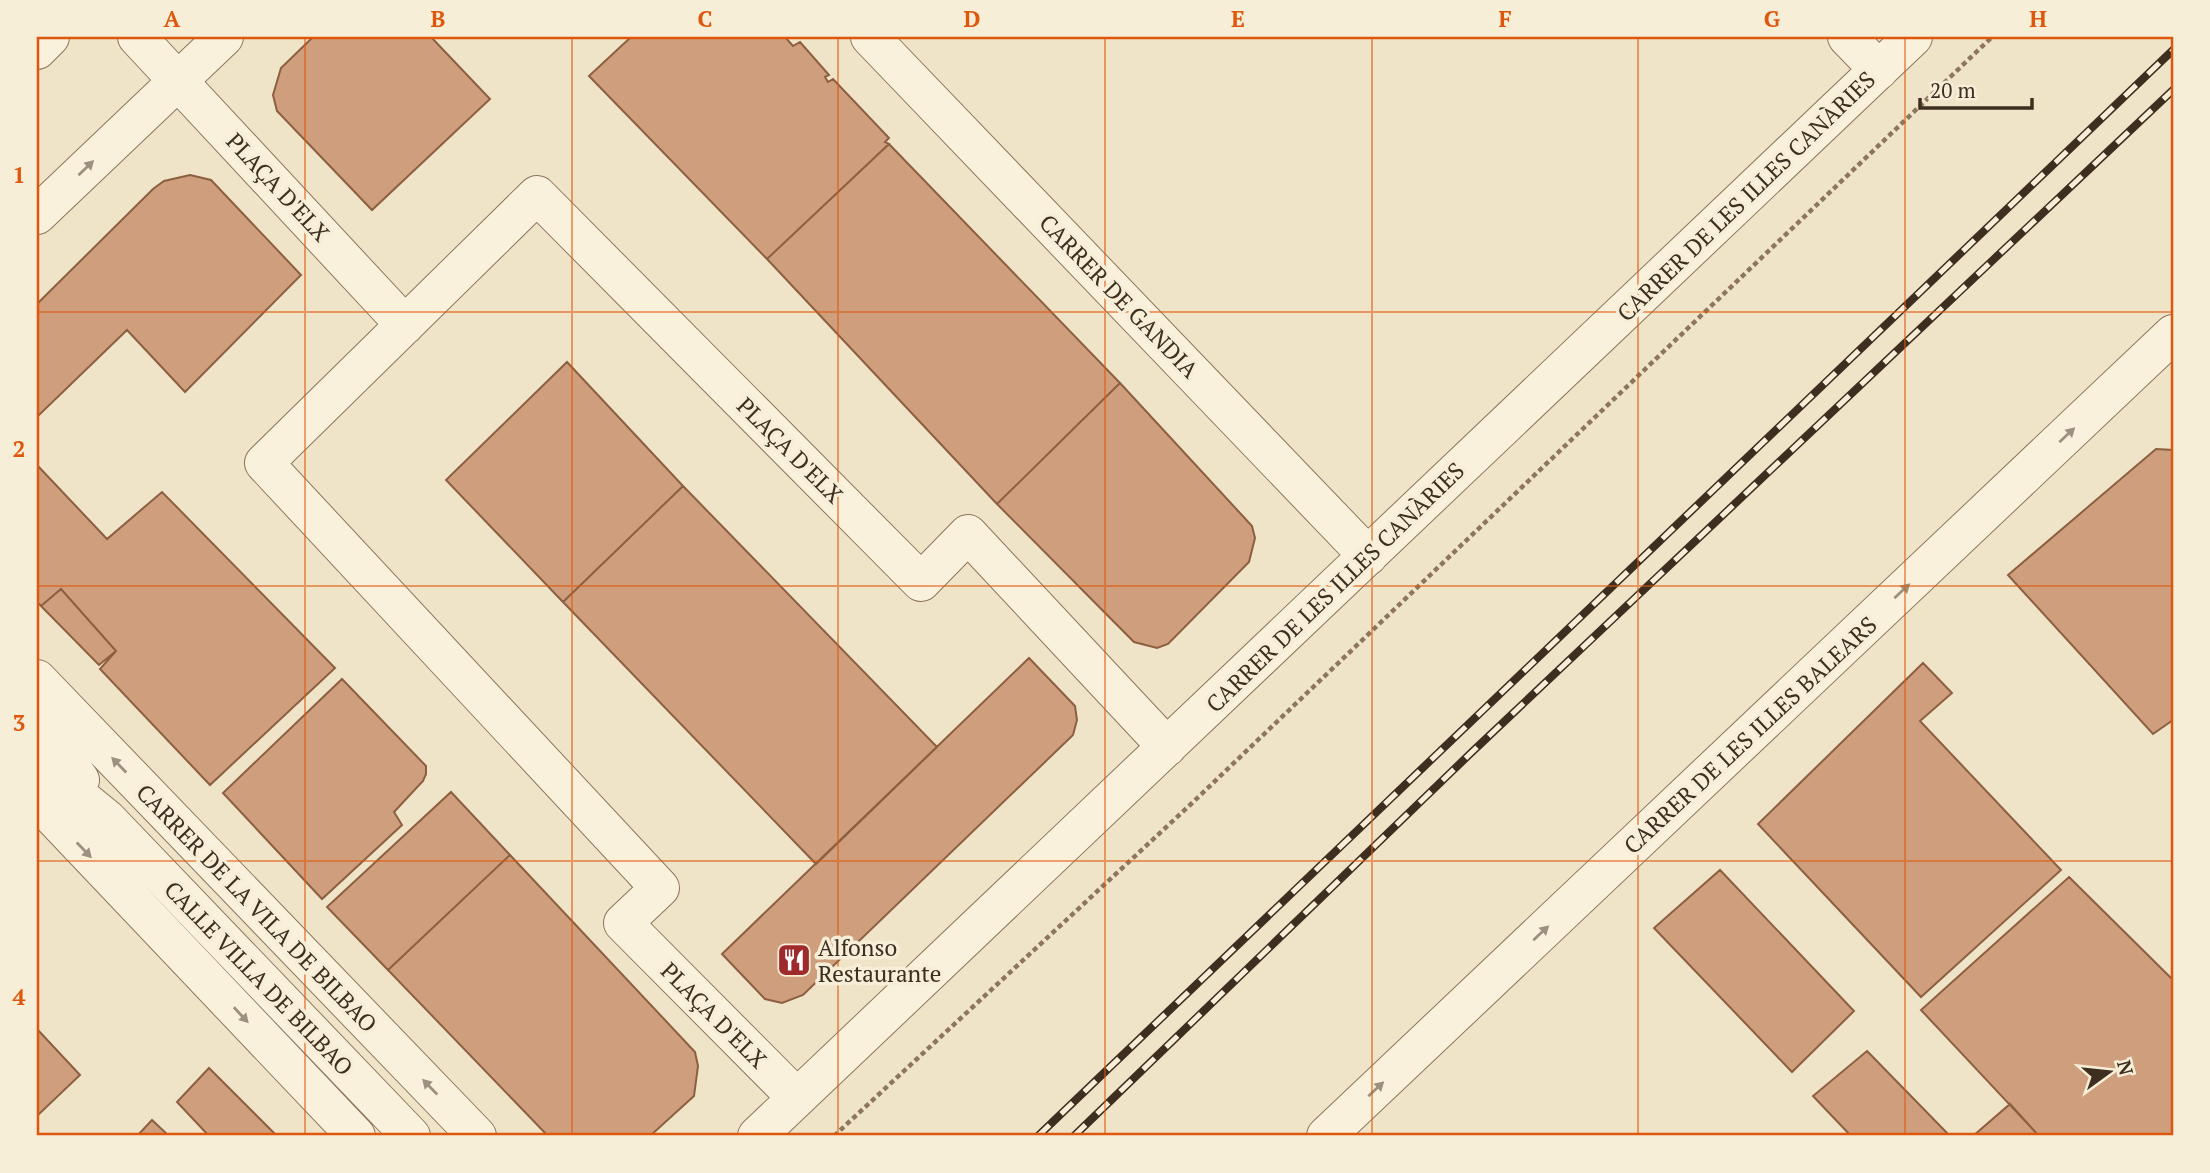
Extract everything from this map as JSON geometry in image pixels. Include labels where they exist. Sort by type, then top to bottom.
[{"type":"street","points":[[37,50],[50,37]]},
{"type":"street","name":"PLAÇA D'ELX","points":[[137,37],[405,325]]},
{"type":"street","points":[[37,215],[223,37]]},
{"type":"street","name":"CARRER DE GANDIA","points":[[870,37],[1368,556]]},
{"type":"street","points":[[1847,37],[1879,70]]},
{"type":"street","name":"CARRER DE LES ILLES CANÀRIES","points":[[757,1136],[1913,37]]},
{"type":"street","name":"PLAÇA D'ELX","points":[[797,1098],[623,922],[660,888],[264,463],[537,195],[921,582],[968,534],[1167,747]]},
{"type":"street","name":"CARRER DE LES ILLES BALEARS","points":[[1326,1136],[2167,353]]},
{"type":"street","name":"CARRER DE LA VILA DE BILBAO","points":[[37,680],[477,1136]]},
{"type":"street","name":"CALLE VILLA DE BILBAO","points":[[37,719],[107,819]]},
{"type":"street","name":"CALLE VILLA DE BILBAO","points":[[37,762],[107,819],[411,1136]]},
{"type":"street","points":[[37,800],[356,1136]]},
{"type":"path","points":[[835,1136],[1190,805],[1992,37]]},
{"type":"building","points":[[313,37],[431,37],[490,99],[372,210],[277,111],[273,95],[281,68]]},
{"type":"building","points":[[631,37],[785,37],[793,46],[800,42],[829,75],[825,77],[828,82],[833,79],[889,138],[885,142],[889,144],[767,259],[589,76]]},
{"type":"building","points":[[889,144],[1120,383],[997,504],[767,259]]},
{"type":"building","points":[[190,175],[211,180],[301,275],[185,392],[127,330],[37,417],[37,304],[153,189],[164,181]]},
{"type":"building","points":[[567,362],[683,486],[563,602],[446,480]]},
{"type":"building","points":[[1120,383],[1252,526],[1255,538],[1249,562],[1168,644],[1157,648],[1134,642],[997,504]]},
{"type":"building","points":[[2156,449],[2173,450],[2173,720],[2153,734],[2008,575]]},
{"type":"building","points":[[37,465],[107,539],[162,492],[335,668],[210,785],[100,669],[116,651],[61,589],[41,606],[37,602]]},
{"type":"building","points":[[683,486],[937,747],[816,864],[563,602]]},
{"type":"building","points":[[61,589],[116,651],[99,665],[41,606]]},
{"type":"building","points":[[1029,658],[1075,706],[1077,720],[1073,735],[803,995],[782,1003],[765,999],[722,954]]},
{"type":"building","points":[[1923,663],[1952,693],[1920,721],[2061,870],[1921,997],[1758,824]]},
{"type":"building","points":[[342,679],[426,766],[426,774],[423,781],[394,812],[402,825],[322,899],[223,793]]},
{"type":"building","points":[[451,792],[510,855],[388,970],[327,907]]},
{"type":"building","points":[[510,855],[695,1052],[698,1066],[694,1096],[650,1136],[548,1136],[388,970]]},
{"type":"building","points":[[1720,870],[1854,1011],[1792,1072],[1654,928]]},
{"type":"building","points":[[2069,877],[2173,980],[2173,1136],[2039,1136],[1921,1010]]},
{"type":"building","points":[[37,1029],[80,1075],[37,1116]]},
{"type":"building","points":[[1867,1051],[1950,1136],[1851,1136],[1813,1096]]},
{"type":"building","points":[[209,1068],[277,1136],[209,1136],[177,1102]]},
{"type":"building","points":[[2010,1104],[2039,1136],[1973,1136]]},
{"type":"building","points":[[152,1120],[169,1136],[137,1136]]},
{"type":"railway","points":[[1038,1136],[2173,50]]},
{"type":"railway","points":[[1074,1136],[1473,751],[2173,90]]},
{"type":"place","name":"Alfonso Restaurante","points":[[794,960]]}]
